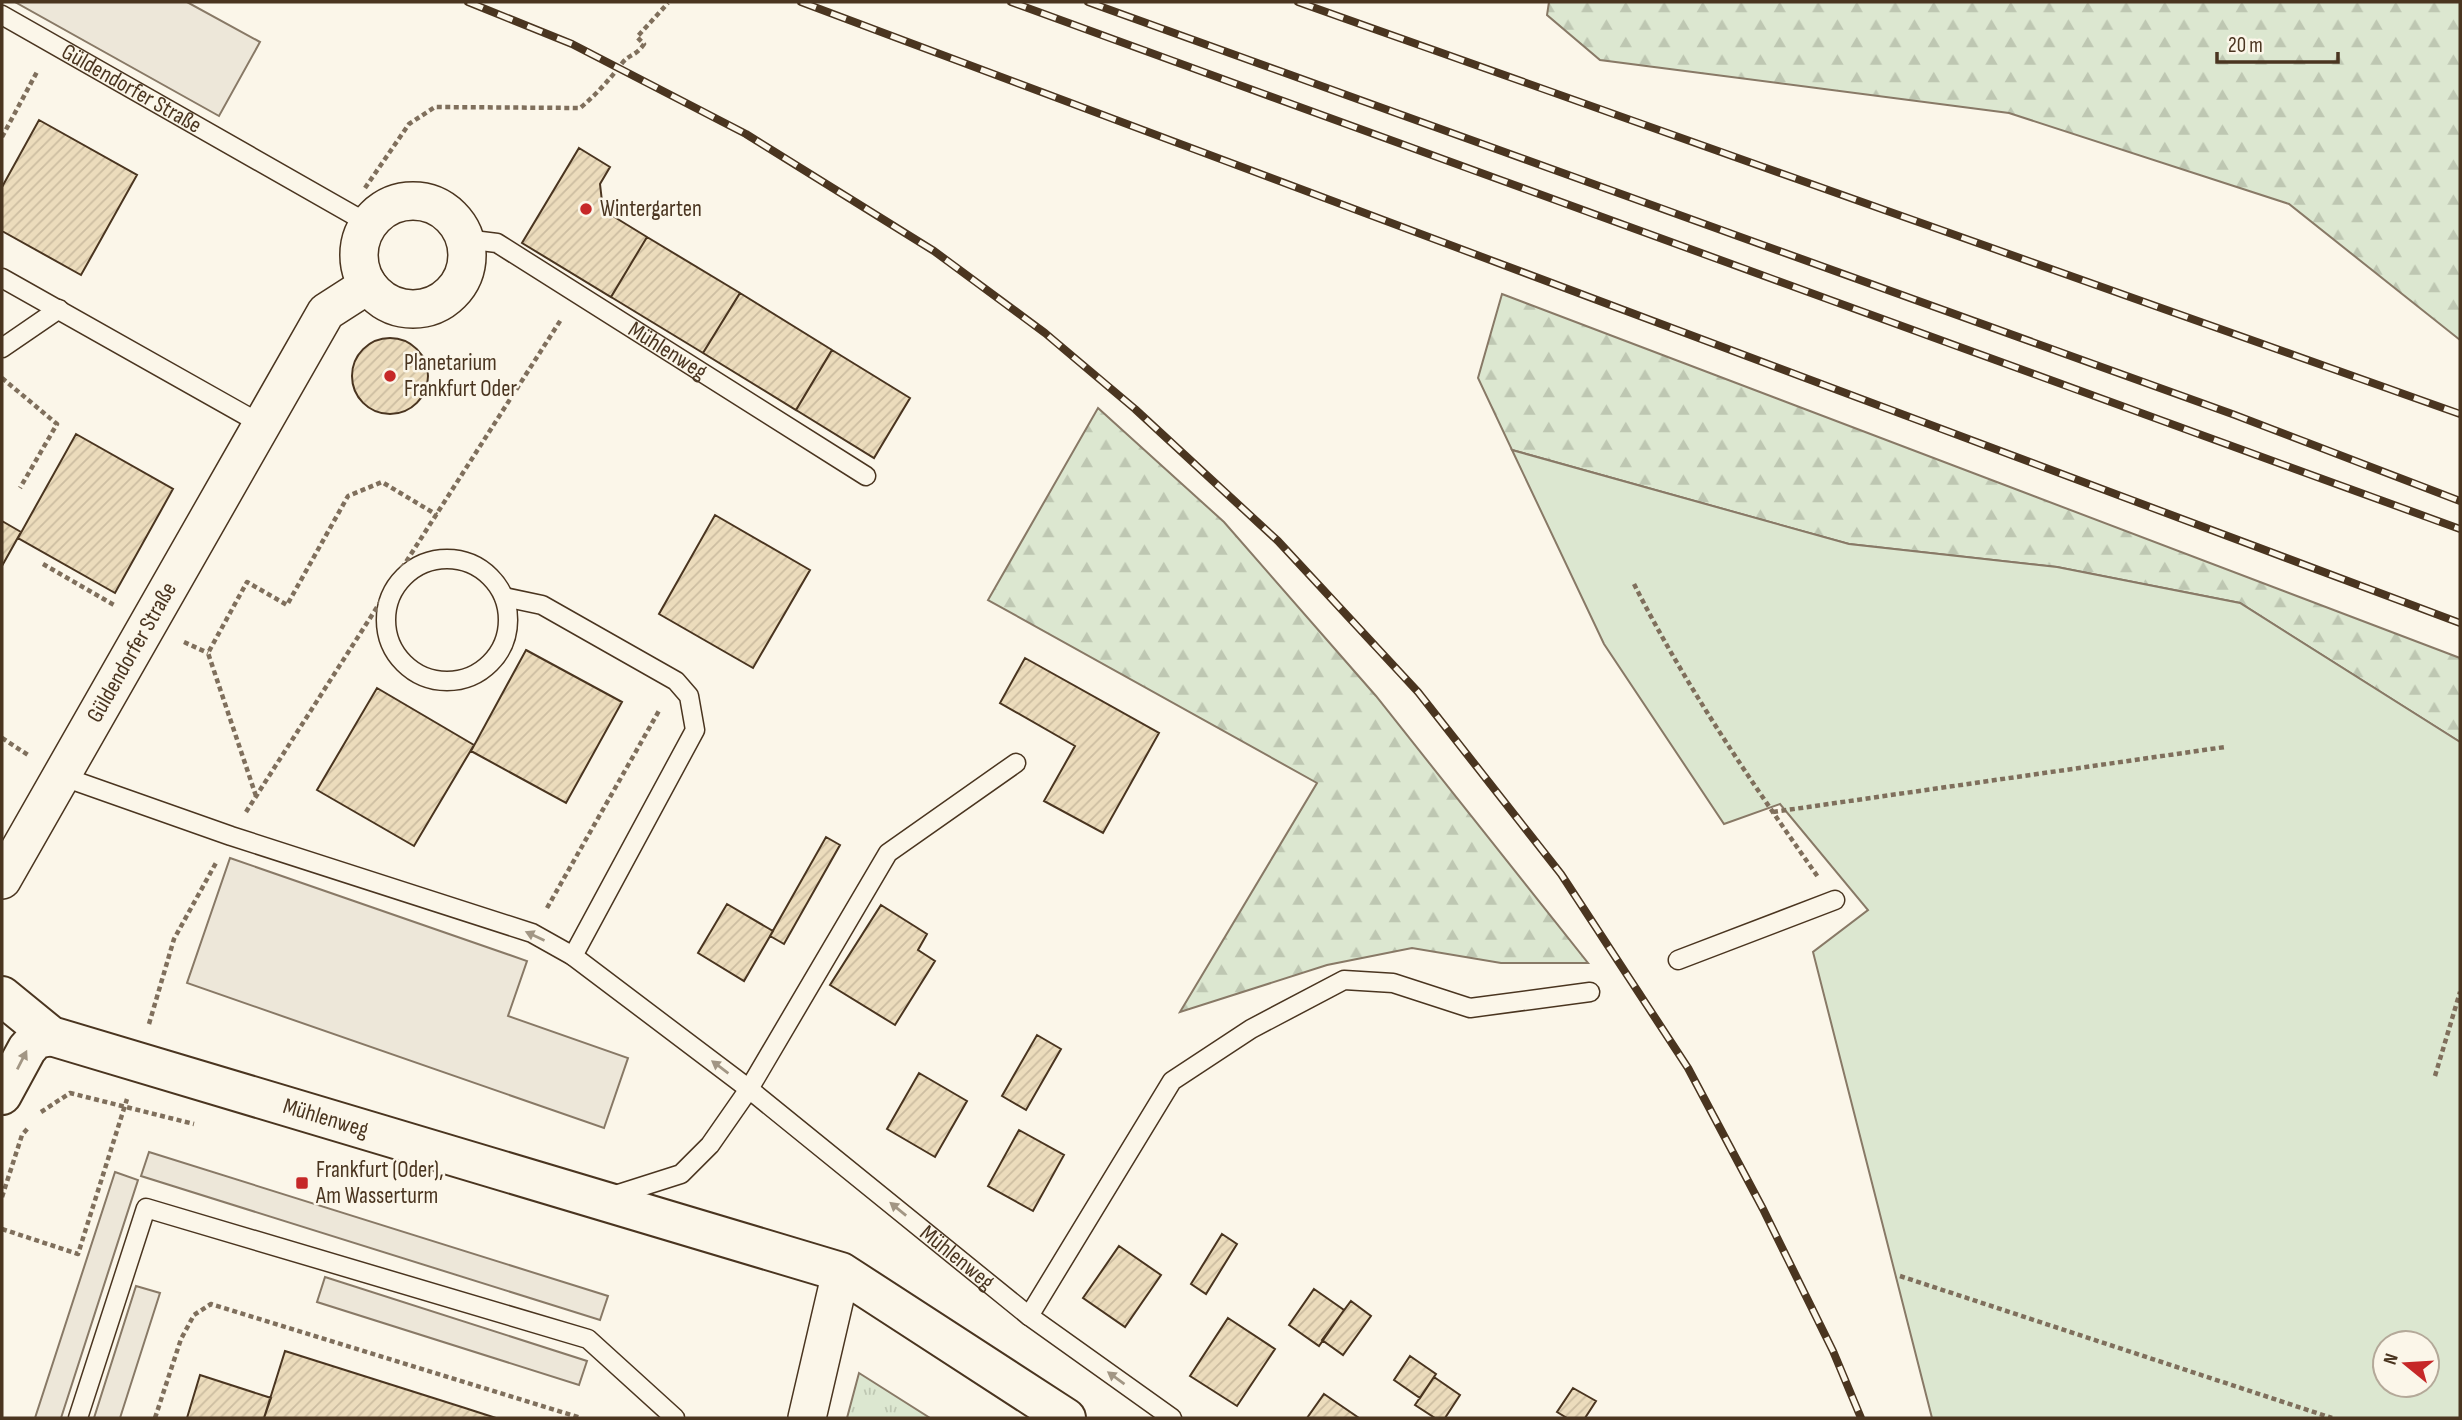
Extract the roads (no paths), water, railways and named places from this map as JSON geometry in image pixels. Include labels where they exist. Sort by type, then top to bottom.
[{"type":"street","points":[[407,201],[426,202],[443,209],[456,222],[465,239],[467,256],[464,273],[456,288],[443,300],[428,307],[411,309],[394,306],[379,298],[360,269],[359,218],[374,216],[389,206],[407,201]]},
{"type":"street","name":"Güldendorfer Straße","points":[[2,880],[326,312],[368,285]]},
{"type":"street","points":[[2,996],[51,1036]]},
{"type":"street","points":[[2,1095],[27,1049],[36,1039],[51,1036]]},
{"type":"street","name":"Mühlenweg","points":[[51,1036],[841,1272],[1066,1418]]},
{"type":"street","points":[[807,1418],[841,1272]]},
{"type":"lane","name":"Güldendorfer Straße","points":[[2,15],[359,218]]},
{"type":"lane","name":"Mühlenweg","points":[[465,239],[497,243],[866,476]]},
{"type":"lane","points":[[2,278],[261,424]]},
{"type":"lane","points":[[2,348],[59,309]]},
{"type":"lane","points":[[504,597],[509,621],[503,645],[490,665],[469,677],[445,681],[422,676],[402,662],[390,642],[385,618],[391,595],[404,575],[425,562],[448,558],[472,564],[492,577],[504,597],[542,605],[676,681],[689,696],[695,730],[573,956]]},
{"type":"lane","points":[[599,1200],[681,1174],[709,1145],[749,1088],[887,853],[1016,763]]},
{"type":"lane","name":"Mühlenweg","points":[[61,776],[231,836],[532,933],[573,956],[749,1088],[1029,1316],[1172,1418]]},
{"type":"lane","points":[[1678,960],[1835,900]]},
{"type":"lane","points":[[1029,1316],[1172,1082],[1251,1028],[1344,980],[1393,983],[1470,1009],[1590,992]]},
{"type":"lane","points":[[78,1418],[146,1208],[588,1339],[675,1418]]},
{"type":"railway","points":[[468,2],[572,44],[746,134],[934,251],[1045,333],[1135,409],[1278,541],[1418,692],[1561,874],[1688,1068],[1763,1209],[1833,1351],[1861,1418]]},
{"type":"railway","points":[[801,2],[2460,623]]},
{"type":"railway","points":[[1011,2],[2460,529]]},
{"type":"railway","points":[[1088,2],[2235,415],[2460,501]]},
{"type":"railway","points":[[1298,2],[2460,414]]},
{"type":"place","name":"Wintergarten","points":[[586,209]]},
{"type":"place","name":"Planetarium Frankfurt Oder","points":[[390,376]]},
{"type":"place","name":"Frankfurt (Oder), Am Wasserturm","points":[[302,1183]]}]
